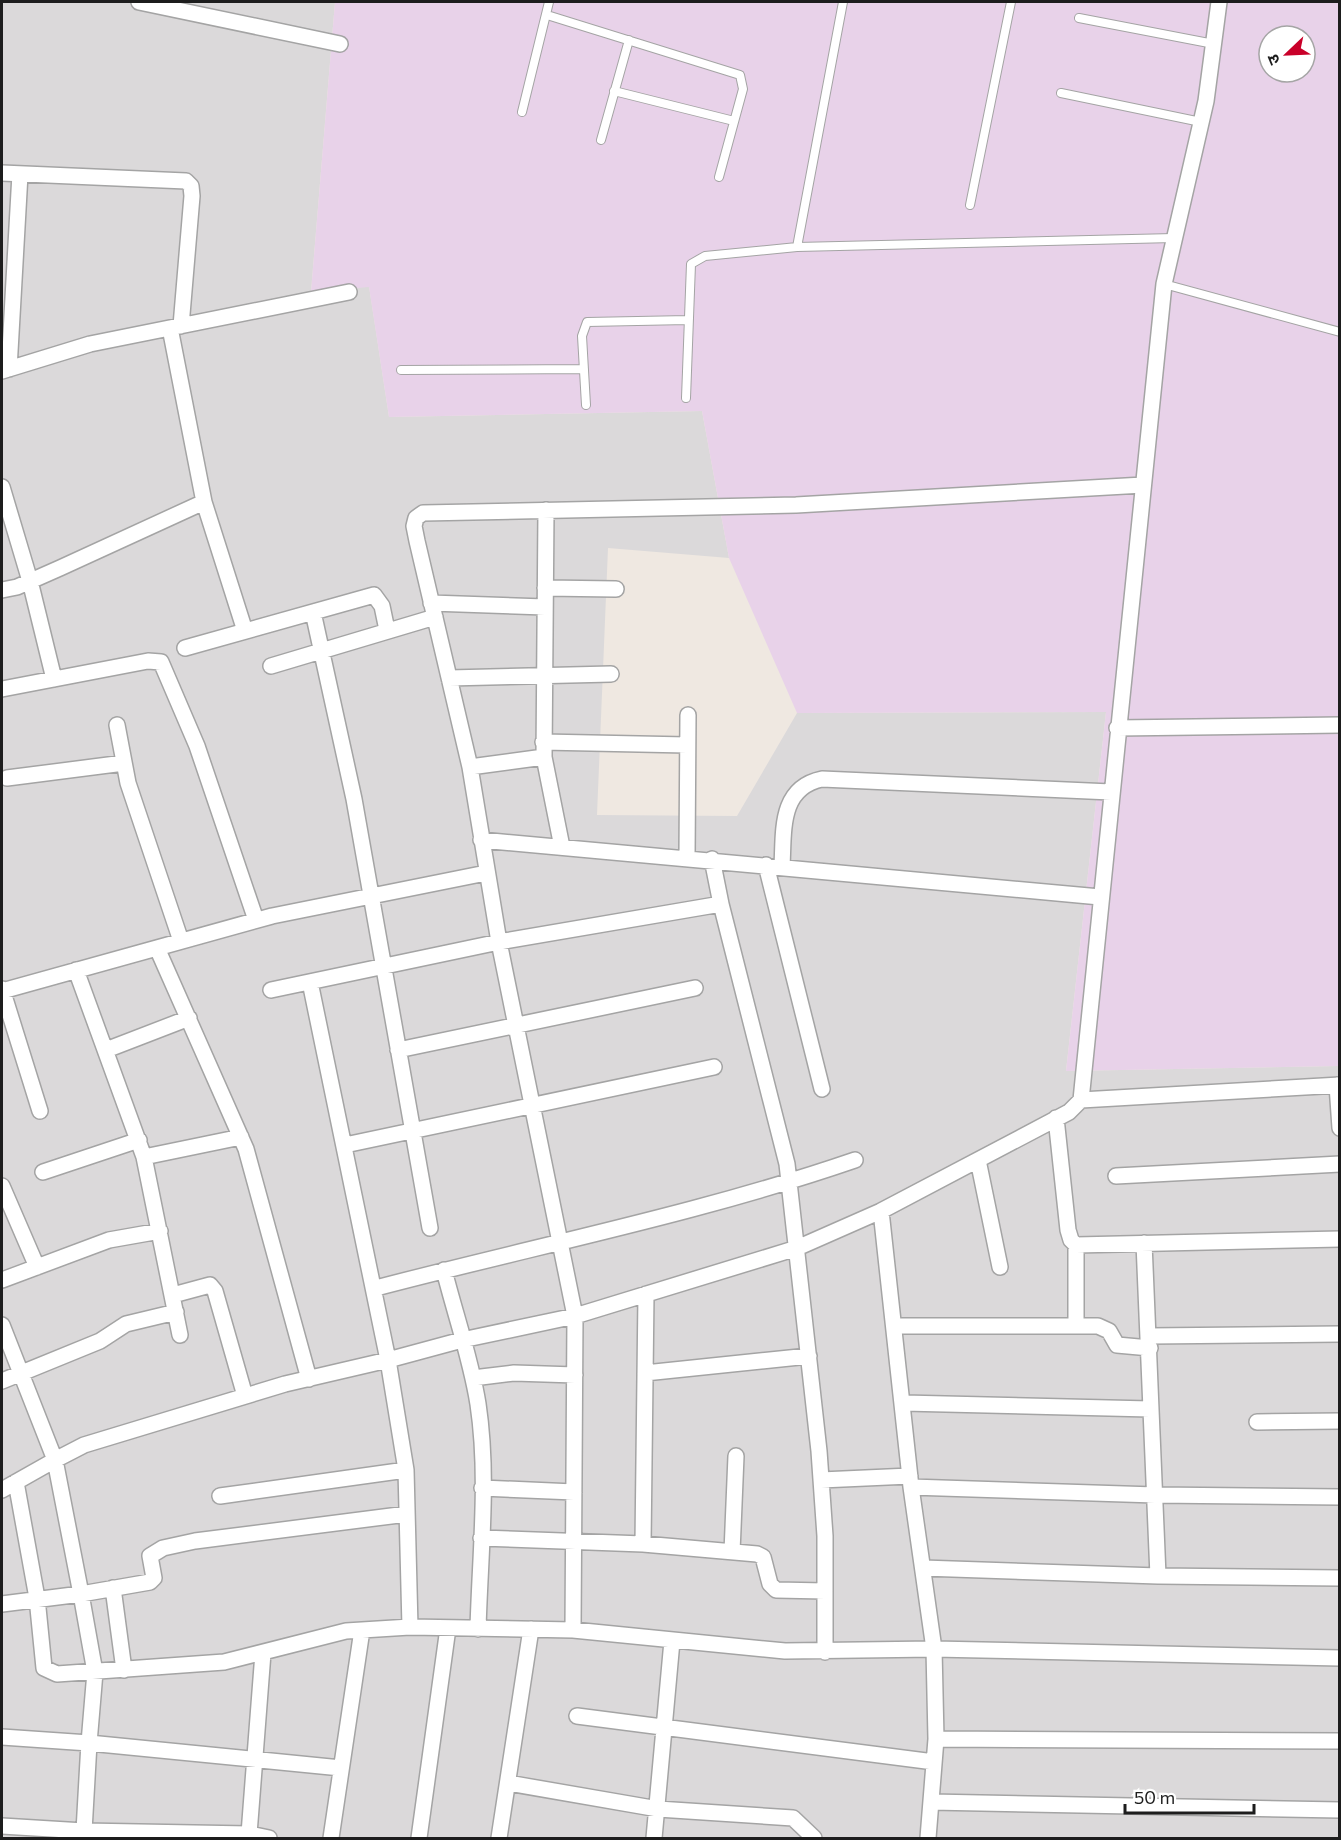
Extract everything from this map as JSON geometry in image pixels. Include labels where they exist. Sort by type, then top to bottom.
[{"type":"street","points":[[139,2],[340,44]]},
{"type":"street","points":[[2,1490],[84,1445],[244,1396],[462,1340],[575,1316],[797,1248],[881,1211],[1075,1108],[1081,1100],[1117,728],[1164,284],[1201,122],[1219,2]]},
{"type":"street","points":[[2,173],[186,181],[191,186],[192,196],[175,327],[204,502],[245,631]]},
{"type":"street","points":[[20,174],[5,370],[90,344],[348,292]]},
{"type":"street","points":[[573,1630],[575,1316],[499,942],[470,767],[417,541],[414,526],[416,518],[423,513],[796,505],[1143,485]]},
{"type":"street","points":[[2,487],[30,581],[54,679]]},
{"type":"street","points":[[2,590],[30,581],[204,502]]},
{"type":"street","points":[[546,510],[544,749],[562,847]]},
{"type":"street","points":[[545,588],[616,589]]},
{"type":"street","points":[[185,648],[374,595],[382,606],[387,630]]},
{"type":"street","points":[[272,666],[387,630],[433,610],[545,607]]},
{"type":"street","points":[[313,612],[354,799],[430,1228]]},
{"type":"street","points":[[2,689],[148,661],[161,662],[197,746],[256,920]]},
{"type":"street","points":[[449,678],[611,674]]},
{"type":"street","points":[[687,857],[688,715]]},
{"type":"street","points":[[1117,728],[1340,724]]},
{"type":"street","points":[[117,725],[124,762],[181,941]]},
{"type":"street","points":[[470,767],[544,749],[687,745]]},
{"type":"street","points":[[7,778],[124,762]]},
{"type":"street","points":[[822,1089],[774,865],[789,800],[811,781],[822,778],[1111,792]]},
{"type":"street","points":[[481,840],[774,865],[1100,897]]},
{"type":"street","points":[[712,860],[721,904],[787,1164],[821,1480],[825,1652]]},
{"type":"street","points":[[40,1111],[2,990],[256,920],[486,873]]},
{"type":"street","points":[[271,990],[499,942],[721,904]]},
{"type":"street","points":[[157,948],[241,1137],[256,1179],[309,1379]]},
{"type":"street","points":[[76,970],[144,1157],[180,1335]]},
{"type":"street","points":[[310,981],[376,1288],[406,1470],[410,1627]]},
{"type":"street","points":[[398,1050],[695,988]]},
{"type":"street","points":[[106,1050],[189,1018]]},
{"type":"street","points":[[345,1144],[532,1107],[714,1066]]},
{"type":"street","points":[[1081,1100],[1338,1085],[1340,1128]]},
{"type":"street","points":[[1056,1118],[1068,1230],[1071,1240],[1076,1245],[1076,1326]]},
{"type":"street","points":[[144,1157],[241,1137]]},
{"type":"street","points":[[43,1172],[139,1140]]},
{"type":"street","points":[[376,1288],[560,1244],[789,1183],[855,1160]]},
{"type":"street","points":[[978,1160],[1000,1267]]},
{"type":"street","points":[[1116,1176],[1340,1164]]},
{"type":"street","points":[[2,1186],[37,1267]]},
{"type":"street","points":[[881,1211],[904,1402],[911,1482],[934,1649],[936,1739],[928,1839]]},
{"type":"street","points":[[2,1280],[109,1240],[160,1231]]},
{"type":"street","points":[[1076,1245],[1340,1239]]},
{"type":"street","points":[[1144,1243],[1150,1342],[1150,1408],[1158,1576]]},
{"type":"street","points":[[444,1270],[473,1378],[480,1430],[482,1488],[478,1629]]},
{"type":"street","points":[[173,1295],[202,1286],[210,1286],[215,1291],[244,1396]]},
{"type":"street","points":[[643,1544],[646,1294]]},
{"type":"street","points":[[2,1381],[100,1341],[126,1323],[176,1312]]},
{"type":"street","points":[[2,1325],[55,1460],[95,1672],[83,1835]]},
{"type":"street","points":[[895,1326],[1106,1328],[1117,1345],[1340,1334]]},
{"type":"street","points":[[645,1373],[809,1356]]},
{"type":"street","points":[[473,1378],[514,1373],[575,1375]]},
{"type":"street","points":[[904,1402],[1150,1408]]},
{"type":"street","points":[[1257,1422],[1340,1421]]},
{"type":"street","points":[[732,1552],[736,1456]]},
{"type":"street","points":[[220,1496],[406,1470]]},
{"type":"street","points":[[821,1480],[911,1482],[1155,1495],[1340,1497]]},
{"type":"street","points":[[16,1482],[37,1598],[44,1668],[57,1674],[224,1662],[330,1635],[362,1629],[410,1627],[573,1630],[672,1641],[825,1652],[934,1649],[1340,1658]]},
{"type":"street","points":[[482,1488],[574,1492]]},
{"type":"street","points":[[2,1604],[150,1582],[154,1578],[150,1556],[163,1548],[195,1541],[407,1514]]},
{"type":"street","points":[[481,1538],[643,1544],[757,1554],[763,1557],[770,1584],[776,1590],[825,1591]]},
{"type":"street","points":[[923,1568],[1158,1576],[1340,1578]]},
{"type":"street","points":[[113,1588],[124,1670]]},
{"type":"street","points":[[331,1839],[362,1629]]},
{"type":"street","points":[[419,1839],[448,1629]]},
{"type":"street","points":[[499,1839],[531,1629]]},
{"type":"street","points":[[654,1839],[672,1641]]},
{"type":"street","points":[[249,1834],[263,1653]]},
{"type":"street","points":[[577,1716],[934,1762]]},
{"type":"street","points":[[2,1737],[256,1758],[341,1768]]},
{"type":"street","points":[[936,1739],[1340,1741]]},
{"type":"street","points":[[508,1783],[658,1809],[793,1818],[814,1839]]},
{"type":"street","points":[[931,1802],[1340,1810]]},
{"type":"street","points":[[2,1826],[83,1835],[249,1834],[269,1839]]},
{"type":"lane","points":[[522,112],[549,2]]},
{"type":"lane","points":[[797,247],[843,2]]},
{"type":"lane","points":[[970,205],[1011,2]]},
{"type":"lane","points":[[547,15],[740,75],[744,89],[719,177]]},
{"type":"lane","points":[[1079,18],[1214,44]]},
{"type":"lane","points":[[601,140],[629,40]]},
{"type":"lane","points":[[615,91],[734,121]]},
{"type":"lane","points":[[1061,93],[1201,122]]},
{"type":"lane","points":[[686,398],[689,275],[691,264],[696,258],[797,247],[1174,238]]},
{"type":"lane","points":[[1164,284],[1340,332]]},
{"type":"lane","points":[[586,405],[582,336],[587,322],[688,320]]},
{"type":"lane","points":[[401,370],[584,369]]},
{"type":"shaded area","points":[[2,2],[335,2],[311,292],[369,286],[389,417],[702,411],[729,558],[608,548],[597,815],[737,816],[797,713],[1106,712],[1066,1071],[1339,1066],[1339,1838],[2,1838]]},
{"type":"shaded area","points":[[335,2],[1339,2],[1339,1066],[1066,1071],[1106,712],[797,713],[729,558],[702,411],[389,417],[369,287],[311,292]]}]
